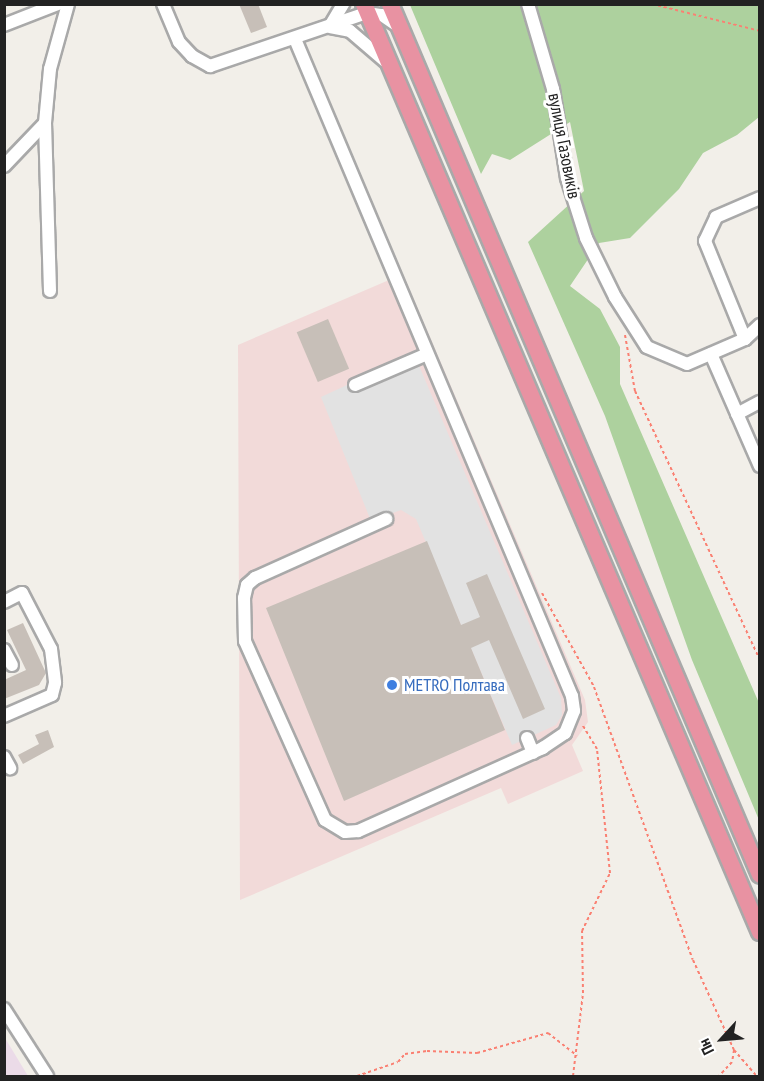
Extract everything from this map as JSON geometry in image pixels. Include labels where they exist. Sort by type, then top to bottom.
[{"type":"highway","points":[[390,4],[759,876]]},
{"type":"highway","points":[[368,7],[391,69],[759,932]]},
{"type":"street","points":[[4,25],[58,4]]},
{"type":"street","points":[[50,291],[45,123],[50,69],[68,4]]},
{"type":"street","points":[[163,4],[179,42],[192,56],[210,66],[329,27],[368,7],[398,26]]},
{"type":"street","points":[[329,27],[344,4]]},
{"type":"street","name":"вулиця Газовиків","points":[[528,4],[553,89],[567,178],[586,238],[621,306],[647,348],[687,364],[745,339]]},
{"type":"street","points":[[329,27],[350,31],[364,40],[391,69]]},
{"type":"street","points":[[295,39],[572,696],[574,711],[565,733],[533,753],[358,831],[345,832],[325,820],[245,641],[245,591],[255,578],[386,519]]},
{"type":"street","points":[[4,166],[45,123]]},
{"type":"street","points":[[759,198],[716,217],[705,241],[745,339],[759,325]]},
{"type":"street","points":[[355,385],[427,354]]},
{"type":"street","points":[[711,354],[759,466]]},
{"type":"street","points":[[737,414],[759,402]]},
{"type":"street","points":[[4,602],[22,593],[51,650],[55,683],[52,695],[4,716]]},
{"type":"street","points":[[4,650],[12,665]]},
{"type":"street","points":[[527,738],[533,753]]},
{"type":"street","points":[[4,1009],[47,1077]]},
{"type":"path","points":[[652,4],[759,32]]},
{"type":"path","points":[[621,306],[635,391],[759,660]]},
{"type":"path","points":[[537,589],[594,687],[693,960],[734,1050],[757,1077]]},
{"type":"path","points":[[573,1077],[583,993],[582,931],[610,873],[597,749],[574,711]]},
{"type":"path","points":[[357,1077],[398,1062],[405,1054],[427,1051],[477,1053],[548,1033],[577,1056]]},
{"type":"path","points":[[719,1077],[732,1062],[734,1050]]},
{"type":"shaded area","points":[[403,274],[585,700],[588,722],[572,745],[583,771],[508,804],[501,788],[240,900],[238,345]]},
{"type":"shaded area","points":[[414,354],[561,698],[562,715],[556,725],[512,745],[416,519],[401,510],[371,521],[321,397]]},
{"type":"shaded area","points":[[5,1038],[28,1076],[5,1076]]},
{"type":"green space","points":[[410,5],[759,5],[759,117],[737,135],[703,153],[679,189],[630,238],[599,243],[570,286],[600,309],[620,347],[620,384],[759,703],[759,820],[692,660],[605,416],[528,242],[584,191],[570,122],[510,160],[492,154],[481,174]]},
{"type":"building","points":[[239,4],[258,4],[267,27],[251,33]]},
{"type":"building","points":[[328,319],[349,369],[318,382],[297,332]]},
{"type":"building","name":"METRO Полтава","points":[[427,541],[461,625],[480,617],[466,583],[487,574],[545,709],[523,719],[489,640],[471,648],[505,730],[344,801],[266,608]]},
{"type":"building","points":[[23,623],[46,673],[39,685],[4,699],[4,680],[26,670],[7,630]]},
{"type":"building","points":[[48,730],[54,747],[23,764],[18,755],[39,744],[35,735]]},
{"type":"place","name":"METRO Полтава","points":[[392,685]]}]
